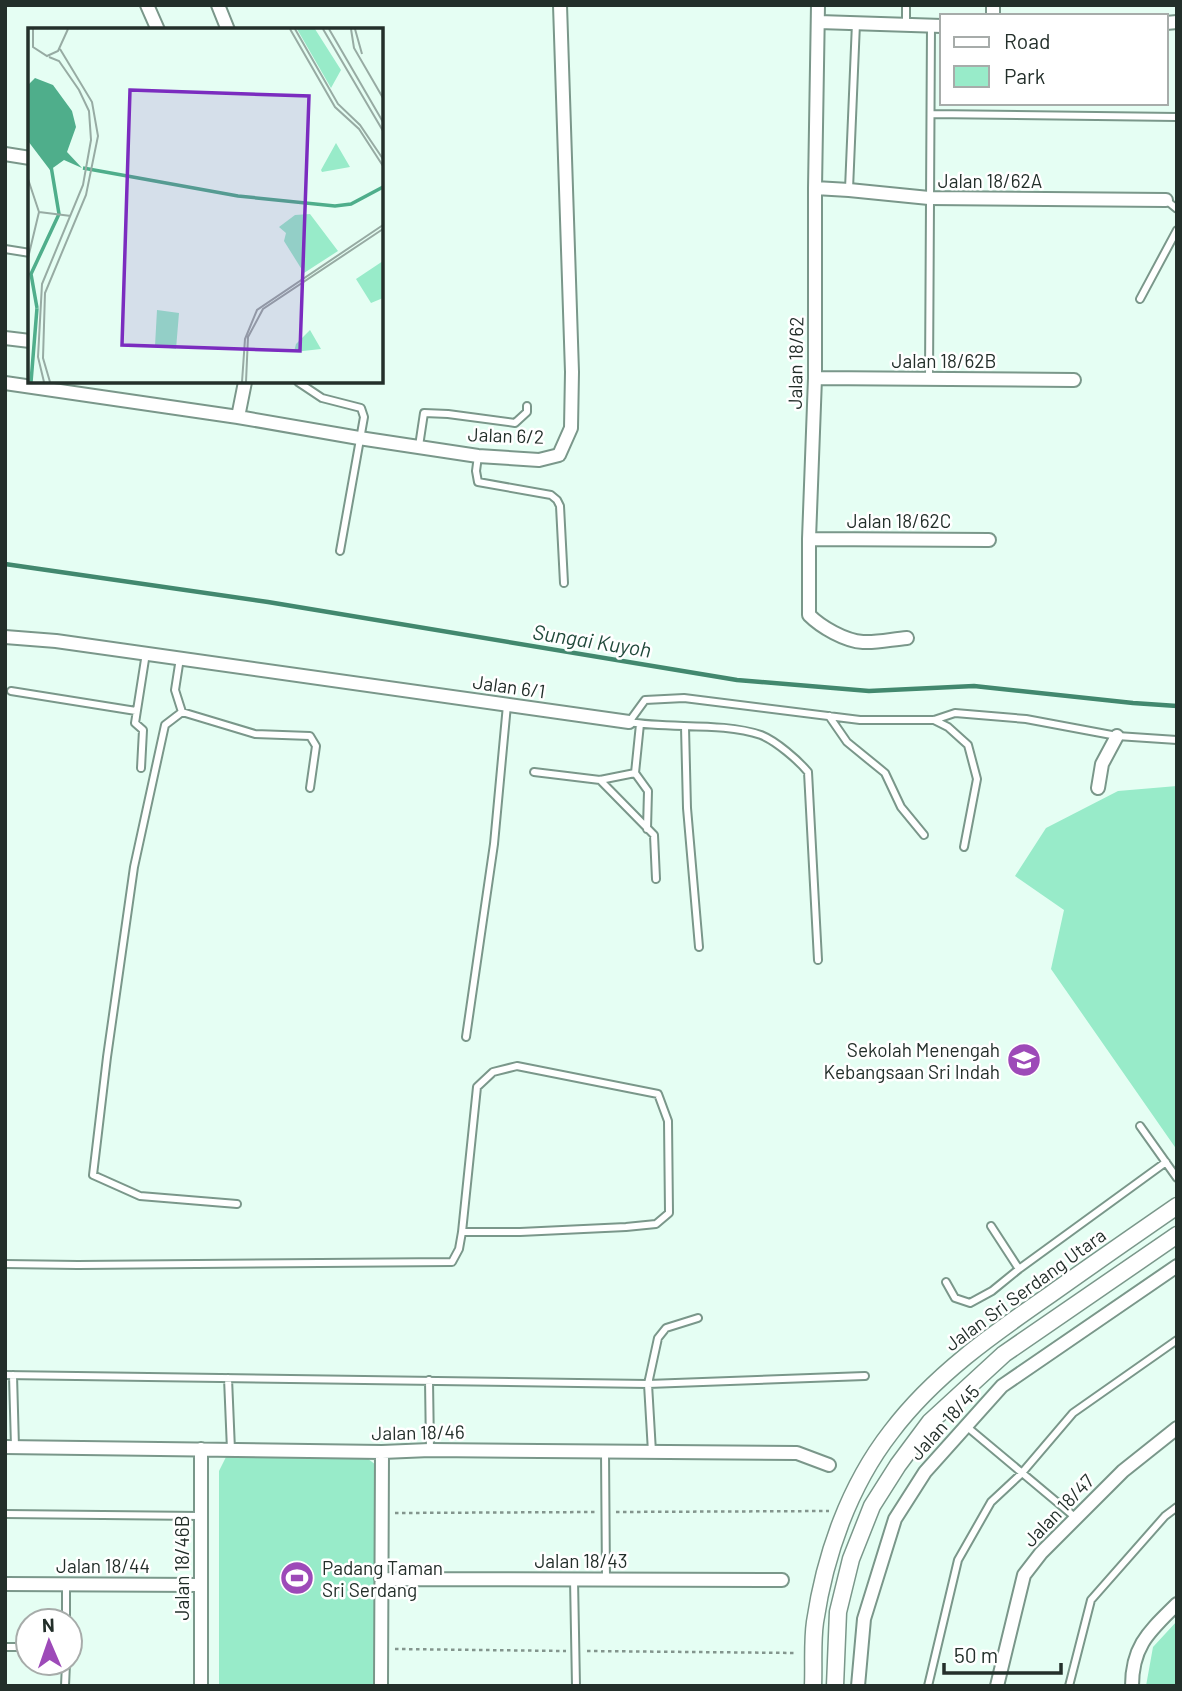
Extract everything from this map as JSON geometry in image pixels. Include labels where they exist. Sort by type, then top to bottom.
[{"type":"street","points":[[147,5],[157,28]]},
{"type":"street","points":[[218,5],[227,28]]},
{"type":"street","name":"Jalan 6/2","points":[[5,383],[478,456],[539,460],[559,455],[570,428],[572,372],[561,5]]},
{"type":"street","name":"Jalan 18/62","points":[[818,5],[815,378],[809,614],[818,624],[832,632],[861,642],[907,638]]},
{"type":"street","points":[[819,22],[937,26]]},
{"type":"street","points":[[5,154],[28,158]]},
{"type":"street","name":"Jalan 18/62A","points":[[815,188],[929,198],[1166,200]]},
{"type":"street","points":[[5,338],[28,341]]},
{"type":"street","name":"Jalan 18/62B","points":[[815,378],[1074,380]]},
{"type":"street","points":[[238,417],[245,383]]},
{"type":"street","name":"Jalan 18/62C","points":[[809,539],[989,540]]},
{"type":"street","name":"Jalan 6/1","points":[[5,637],[56,640],[634,723]]},
{"type":"street","points":[[1098,788],[1102,764],[1117,736]]},
{"type":"street","name":"Jalan Sri Serdang Utara","points":[[813,1686],[814,1625],[831,1551],[861,1477],[890,1432],[927,1390],[993,1334],[1177,1206]]},
{"type":"street","name":"Jalan Sri Serdang Utara","points":[[835,1686],[838,1612],[851,1559],[872,1506],[930,1422],[1004,1354],[1177,1235]]},
{"type":"street","name":"Jalan 18/45","points":[[858,1686],[864,1619],[895,1519],[925,1472],[1002,1386],[1177,1266]]},
{"type":"street","name":"Jalan 18/47","points":[[997,1686],[1024,1575],[1041,1553],[1123,1471],[1175,1433]]},
{"type":"street","name":"Jalan 18/46","points":[[10,1447],[797,1453],[829,1465]]},
{"type":"street","name":"Jalan 18/46B","points":[[201,1449],[201,1686]]},
{"type":"street","points":[[381,1686],[383,1451]]},
{"type":"street","name":"Jalan 18/43","points":[[381,1579],[782,1580]]},
{"type":"street","name":"Jalan 18/44","points":[[5,1584],[201,1584]]},
{"type":"street","points":[[1132,1686],[1132,1669],[1139,1649],[1148,1634],[1177,1604]]},
{"type":"lane","points":[[906,5],[906,25]]},
{"type":"lane","points":[[849,190],[856,23]]},
{"type":"lane","points":[[929,379],[929,198],[937,26]]},
{"type":"lane","points":[[931,114],[1177,117]]},
{"type":"lane","points":[[1166,200],[1177,209]]},
{"type":"lane","points":[[1140,299],[1177,230]]},
{"type":"lane","points":[[5,249],[28,253]]},
{"type":"lane","points":[[300,383],[322,398],[361,408],[364,416],[340,551]]},
{"type":"lane","points":[[419,446],[424,413],[515,423],[527,412],[527,407]]},
{"type":"lane","points":[[478,456],[478,482],[551,495],[557,500],[560,506],[564,583]]},
{"type":"lane","points":[[141,768],[143,730],[135,723],[146,653]]},
{"type":"lane","points":[[180,658],[174,690],[182,712]]},
{"type":"lane","points":[[11,691],[136,711]]},
{"type":"lane","points":[[647,829],[648,791],[635,773],[634,723],[645,700],[684,698],[860,720],[934,720],[956,713],[1026,719],[1117,736],[1177,740]]},
{"type":"lane","points":[[466,1037],[494,844],[507,705]]},
{"type":"lane","points":[[182,712],[255,734],[310,736],[316,746],[310,788]]},
{"type":"lane","points":[[182,712],[165,725],[134,867],[93,1175],[140,1196],[237,1204]]},
{"type":"lane","points":[[829,716],[848,742],[885,773],[901,807],[924,835]]},
{"type":"lane","points":[[934,720],[948,727],[968,745],[977,779],[964,847]]},
{"type":"lane","name":"Jalan 6/1","points":[[634,723],[725,729],[762,736],[797,759],[808,772],[818,960]]},
{"type":"lane","points":[[685,727],[687,808],[699,947]]},
{"type":"lane","points":[[534,772],[600,780],[635,773]]},
{"type":"lane","points":[[600,780],[654,835],[656,879]]},
{"type":"lane","points":[[5,1264],[452,1262],[459,1249],[462,1232],[477,1087],[493,1072],[517,1066],[658,1094],[668,1121],[669,1213],[656,1224],[533,1232],[462,1232]]},
{"type":"lane","points":[[1140,1126],[1177,1178]]},
{"type":"lane","points":[[946,1282],[955,1297],[970,1303],[992,1291],[1166,1163]]},
{"type":"lane","points":[[991,1226],[1019,1269]]},
{"type":"lane","points":[[652,1452],[648,1384],[658,1338],[666,1328],[698,1318]]},
{"type":"lane","points":[[928,1686],[958,1560],[991,1502],[1022,1473],[1073,1413],[1177,1340]]},
{"type":"lane","points":[[10,1447],[9,1375],[648,1384],[865,1376]]},
{"type":"lane","points":[[228,1378],[231,1450]]},
{"type":"lane","points":[[429,1380],[430,1450]]},
{"type":"lane","points":[[967,1426],[1076,1518]]},
{"type":"lane","points":[[605,1452],[606,1579]]},
{"type":"lane","points":[[1069,1686],[1091,1600],[1165,1516],[1177,1507]]},
{"type":"lane","points":[[5,1514],[201,1516]]},
{"type":"lane","points":[[574,1579],[576,1686]]},
{"type":"lane","points":[[66,1584],[66,1607]]},
{"type":"path","points":[[381,1649],[814,1653]]},
{"type":"green space","points":[[1177,786],[1177,1150],[1051,969],[1064,910],[1015,876],[1046,828],[1118,791]]},
{"type":"green space","name":"Padang Taman Sri Serdang","points":[[227,1455],[363,1455],[376,1465],[375,1686],[219,1686],[219,1471]]},
{"type":"green space","points":[[1177,1621],[1177,1686],[1146,1686],[1153,1647]]},
{"type":"waterway","name":"Sungai Kuyoh","points":[[5,564],[268,602],[737,680],[869,691],[974,686],[1177,706]]},
{"type":"place","name":"Sekolah Menengah Kebangsaan Sri Indah","points":[[1024,1060]]},
{"type":"place","name":"Padang Taman Sri Serdang","points":[[297,1578]]}]
